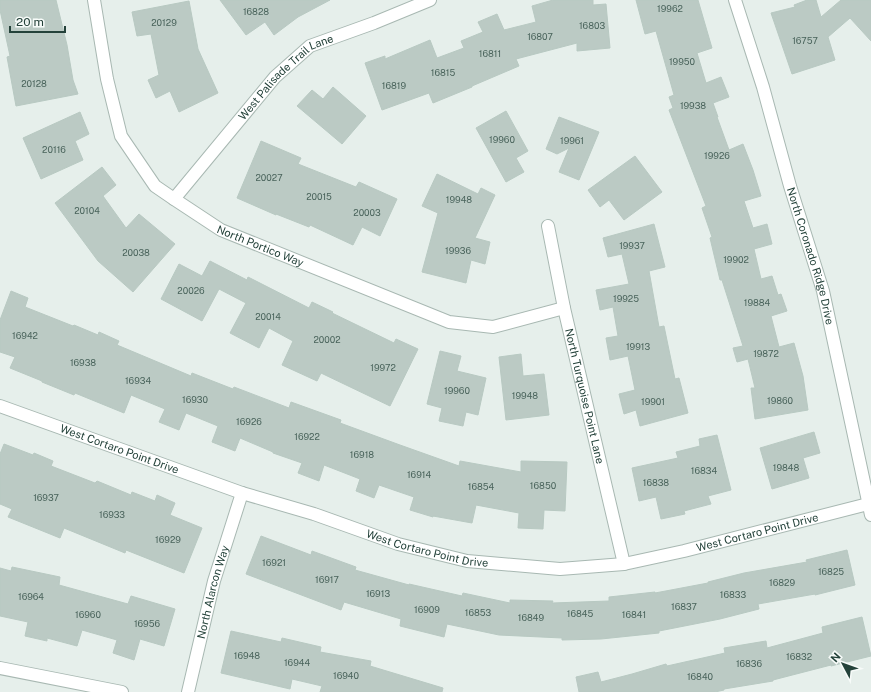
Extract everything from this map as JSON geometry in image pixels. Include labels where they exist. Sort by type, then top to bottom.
[{"type":"street","name":"North Portico Way","points":[[94,0],[107,79],[121,136],[155,186],[174,199],[222,230],[449,322],[493,327],[564,308]]},
{"type":"street","name":"West Palisade Trail Lane","points":[[174,199],[275,77],[310,46],[430,0]]},
{"type":"street","name":"North Coronado Ridge Drive","points":[[735,0],[763,87],[790,186],[823,291],[868,491],[870,509]]},
{"type":"street","name":"North Turquoise Point Lane","points":[[548,226],[564,308],[624,564]]},
{"type":"street","name":"West Cortaro Point Drive","points":[[0,406],[242,493],[314,514],[398,544],[467,561],[560,569],[624,564],[870,509]]},
{"type":"street","name":"North Alarcon Way","points":[[188,692],[214,581],[242,493]]},
{"type":"street","points":[[0,668],[122,692]]},
{"type":"building","points":[[0,0],[56,0],[67,45],[73,80],[78,94],[16,106],[7,57],[10,56],[0,10]]},
{"type":"building","points":[[220,0],[330,0],[298,17],[274,35],[265,22],[246,35]]},
{"type":"building","points":[[553,0],[593,0],[593,5],[606,4],[610,48],[577,51],[577,43],[516,59],[519,66],[433,103],[429,93],[382,110],[365,63],[385,56],[385,59],[430,40],[437,58],[464,48],[461,41],[483,32],[478,22],[497,14],[504,30],[536,22],[532,6]]},
{"type":"building","points":[[636,0],[698,0],[712,48],[697,53],[706,83],[721,77],[729,97],[713,103],[729,150],[743,144],[753,170],[761,196],[744,201],[753,228],[767,224],[772,244],[754,249],[761,279],[772,276],[778,295],[781,294],[787,311],[771,316],[779,347],[794,343],[803,376],[808,410],[755,419],[751,388],[755,388],[748,359],[737,362],[733,348],[743,346],[722,280],[720,280],[710,238],[712,237],[702,208],[706,206],[669,110],[673,108],[669,97],[674,95],[656,31],[645,34]]},
{"type":"building","points":[[807,0],[816,0],[821,17],[841,0],[871,0],[871,41],[850,18],[828,37],[835,60],[792,74],[771,13],[795,7],[794,5]]},
{"type":"building","points":[[189,1],[198,49],[218,93],[179,112],[170,91],[156,98],[148,80],[159,75],[151,34],[137,36],[132,12]]},
{"type":"building","points":[[333,87],[366,116],[342,144],[297,106],[312,90],[323,99]]},
{"type":"building","points":[[506,111],[528,151],[516,158],[524,172],[506,182],[476,128]]},
{"type":"building","points":[[80,112],[89,134],[75,141],[83,160],[41,179],[23,138]]},
{"type":"building","points":[[559,117],[599,132],[579,180],[559,172],[569,148],[557,154],[546,149]]},
{"type":"building","points":[[261,141],[301,158],[298,164],[356,187],[359,182],[397,199],[380,236],[362,227],[353,245],[310,225],[309,227],[276,215],[237,198]]},
{"type":"building","points":[[635,156],[662,192],[624,220],[609,200],[600,207],[588,190]]},
{"type":"building","points":[[102,167],[116,185],[103,196],[126,228],[139,214],[175,244],[133,292],[98,261],[55,203]]},
{"type":"building","points":[[437,174],[478,194],[481,188],[495,195],[475,238],[490,242],[485,264],[471,260],[466,283],[422,272],[438,213],[422,206]]},
{"type":"building","points":[[654,224],[665,267],[649,271],[659,327],[664,326],[675,379],[679,378],[688,413],[640,426],[636,410],[624,414],[619,394],[635,390],[628,356],[610,360],[606,338],[618,336],[613,307],[600,310],[596,290],[629,284],[622,254],[608,257],[603,238]]},
{"type":"building","points":[[210,261],[247,280],[248,277],[309,308],[312,302],[394,343],[396,339],[418,349],[390,406],[321,373],[317,381],[282,365],[293,341],[269,328],[259,348],[230,333],[246,303],[219,289],[202,321],[161,299],[179,264],[202,276]]},
{"type":"building","points":[[11,291],[28,298],[25,307],[98,335],[99,332],[119,341],[117,345],[191,376],[192,373],[289,408],[291,402],[341,420],[340,423],[459,466],[460,461],[521,472],[521,461],[567,462],[565,511],[544,510],[543,529],[518,528],[519,513],[476,505],[472,523],[433,517],[410,510],[414,497],[379,485],[374,498],[356,491],[360,479],[324,465],[319,481],[298,473],[302,463],[273,453],[240,438],[235,451],[212,442],[218,426],[186,413],[179,430],[159,422],[165,409],[131,395],[124,413],[75,393],[74,395],[10,368],[15,357],[0,352],[0,320]]},
{"type":"building","points":[[440,351],[461,356],[457,371],[486,378],[478,415],[466,412],[463,426],[439,421],[442,408],[427,404]]},
{"type":"building","points":[[521,354],[523,376],[544,374],[549,415],[506,420],[499,357]]},
{"type":"building","points":[[814,432],[820,453],[803,458],[809,478],[772,489],[760,448]]},
{"type":"building","points":[[717,435],[731,490],[708,496],[711,504],[684,511],[685,514],[661,519],[656,497],[639,501],[632,468],[678,458],[676,452],[700,446],[699,439]]},
{"type":"building","points":[[4,444],[33,455],[34,453],[53,461],[51,466],[95,483],[97,481],[131,495],[132,492],[155,501],[157,495],[175,503],[170,515],[202,528],[184,573],[126,550],[125,553],[64,528],[60,538],[8,517],[12,509],[0,504],[0,454]]},
{"type":"building","points":[[261,536],[311,555],[312,551],[356,567],[355,570],[409,585],[462,596],[463,593],[510,603],[510,600],[553,601],[552,603],[609,601],[609,597],[655,593],[708,583],[744,573],[807,562],[806,560],[847,550],[855,585],[815,595],[758,604],[759,609],[720,619],[659,631],[659,633],[601,639],[562,640],[562,638],[499,635],[447,624],[444,637],[400,626],[401,619],[344,602],[341,610],[246,574]]},
{"type":"building","points":[[12,567],[60,577],[59,585],[128,604],[131,596],[175,609],[164,646],[140,639],[134,660],[113,653],[117,640],[82,630],[77,646],[47,638],[47,641],[25,636],[28,622],[0,616],[0,568],[11,571]]},
{"type":"building","points":[[862,617],[871,656],[773,681],[724,689],[715,692],[579,692],[576,677],[598,672],[601,682],[666,664],[667,666],[725,653],[724,648],[766,641],[767,648],[823,633],[822,627]]},
{"type":"building","points":[[231,631],[281,642],[282,638],[321,647],[320,652],[371,661],[370,666],[443,688],[442,692],[320,692],[322,686],[292,679],[290,689],[221,673]]}]
